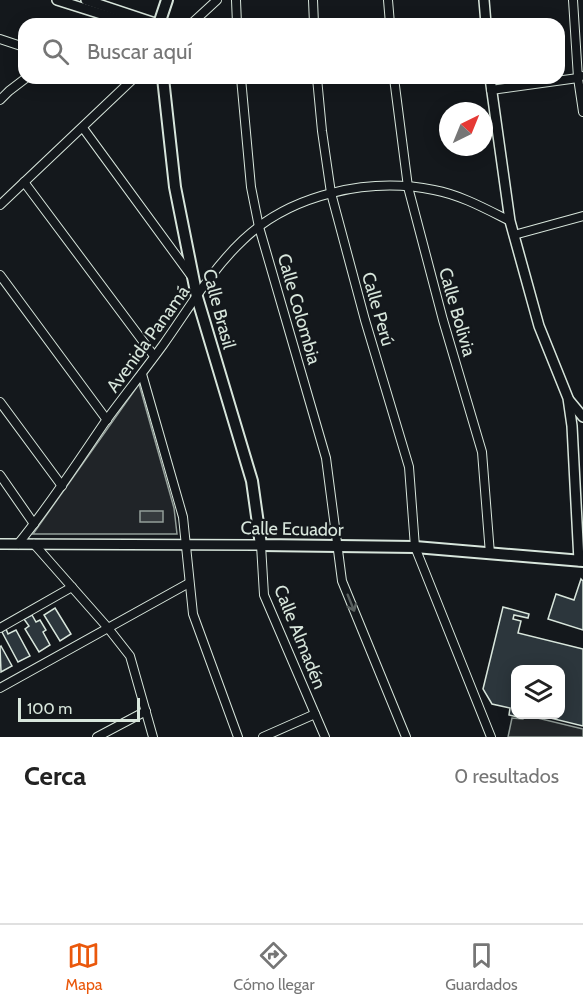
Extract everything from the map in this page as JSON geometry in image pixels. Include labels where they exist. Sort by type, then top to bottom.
[{"type":"main road","points":[[160,18],[166,0]]},
{"type":"main road","name":"Calle Brasil","points":[[164,84],[175,187],[192,277],[252,481],[261,545]]},
{"type":"main road","name":"Calle Ecuador","points":[[261,545],[415,548],[581,561]]},
{"type":"street","points":[[57,0],[104,18]]},
{"type":"street","points":[[86,0],[141,18]]},
{"type":"street","points":[[198,18],[217,0]]},
{"type":"street","points":[[236,0],[237,18]]},
{"type":"street","points":[[313,0],[314,18]]},
{"type":"street","points":[[388,0],[390,18]]},
{"type":"street","points":[[484,0],[486,18]]},
{"type":"street","points":[[573,0],[583,112]]},
{"type":"street","points":[[119,18],[126,13]]},
{"type":"street","points":[[0,39],[18,45]]},
{"type":"street","points":[[565,79],[581,77]]},
{"type":"street","points":[[0,100],[18,84]]},
{"type":"street","points":[[0,205],[128,84]]},
{"type":"street","name":"Calle Colombia","points":[[242,84],[250,181],[259,227],[326,458],[343,584],[406,737]]},
{"type":"street","name":"Calle Perú","points":[[318,84],[331,193],[365,320],[409,467],[415,548],[491,737]]},
{"type":"street","name":"Calle Bolivia","points":[[395,84],[408,187],[443,320],[482,452],[490,554]]},
{"type":"street","points":[[490,84],[513,235],[539,326],[568,398],[581,561]]},
{"type":"street","points":[[491,90],[533,84]]},
{"type":"street","points":[[83,128],[192,277]]},
{"type":"street","points":[[24,182],[154,356]]},
{"type":"street","name":"Avenida Panamá","points":[[18,544],[228,256],[259,227],[283,211],[331,193],[362,187],[408,187],[434,190],[458,197],[510,221]]},
{"type":"street","points":[[513,235],[583,216]]},
{"type":"street","points":[[0,275],[107,420]]},
{"type":"street","points":[[141,374],[183,517],[194,618],[238,737]]},
{"type":"street","points":[[568,398],[583,417]]},
{"type":"street","points":[[0,402],[62,486]]},
{"type":"street","points":[[1,479],[34,524]]},
{"type":"street","name":"Calle Ecuador","points":[[0,544],[261,545]]},
{"type":"street","points":[[34,544],[130,656],[153,737]]},
{"type":"street","name":"Calle Almadén","points":[[261,545],[264,595],[325,737]]},
{"type":"street","points":[[0,688],[189,583]]},
{"type":"street","points":[[0,628],[72,587]]},
{"type":"street","points":[[97,737],[146,711]]},
{"type":"street","points":[[263,737],[315,714]]},
{"type":"shaded area","points":[[139,384],[174,508],[177,534],[33,534]]},
{"type":"shaded area","points":[[140,511],[163,511],[163,522],[140,522]]},
{"type":"shaded area","points":[[512,719],[542,719],[583,729],[583,737],[508,737]]},
{"type":"building","points":[[581,579],[583,581],[583,630],[548,619],[556,594],[574,600]]},
{"type":"building","points":[[503,607],[529,614],[528,618],[514,615],[513,619],[521,621],[518,633],[583,649],[583,726],[554,719],[565,719],[565,665],[511,665],[511,715],[509,715],[510,708],[492,704],[483,689]]},
{"type":"building","points":[[55,608],[71,634],[60,641],[44,615]]},
{"type":"building","points":[[32,615],[36,622],[40,620],[46,630],[43,632],[50,645],[39,652],[25,629],[29,626],[24,619]]},
{"type":"building","points":[[6,629],[8,634],[16,630],[30,656],[18,662],[2,632]]},
{"type":"building","points":[[0,647],[12,666],[1,672]]}]
